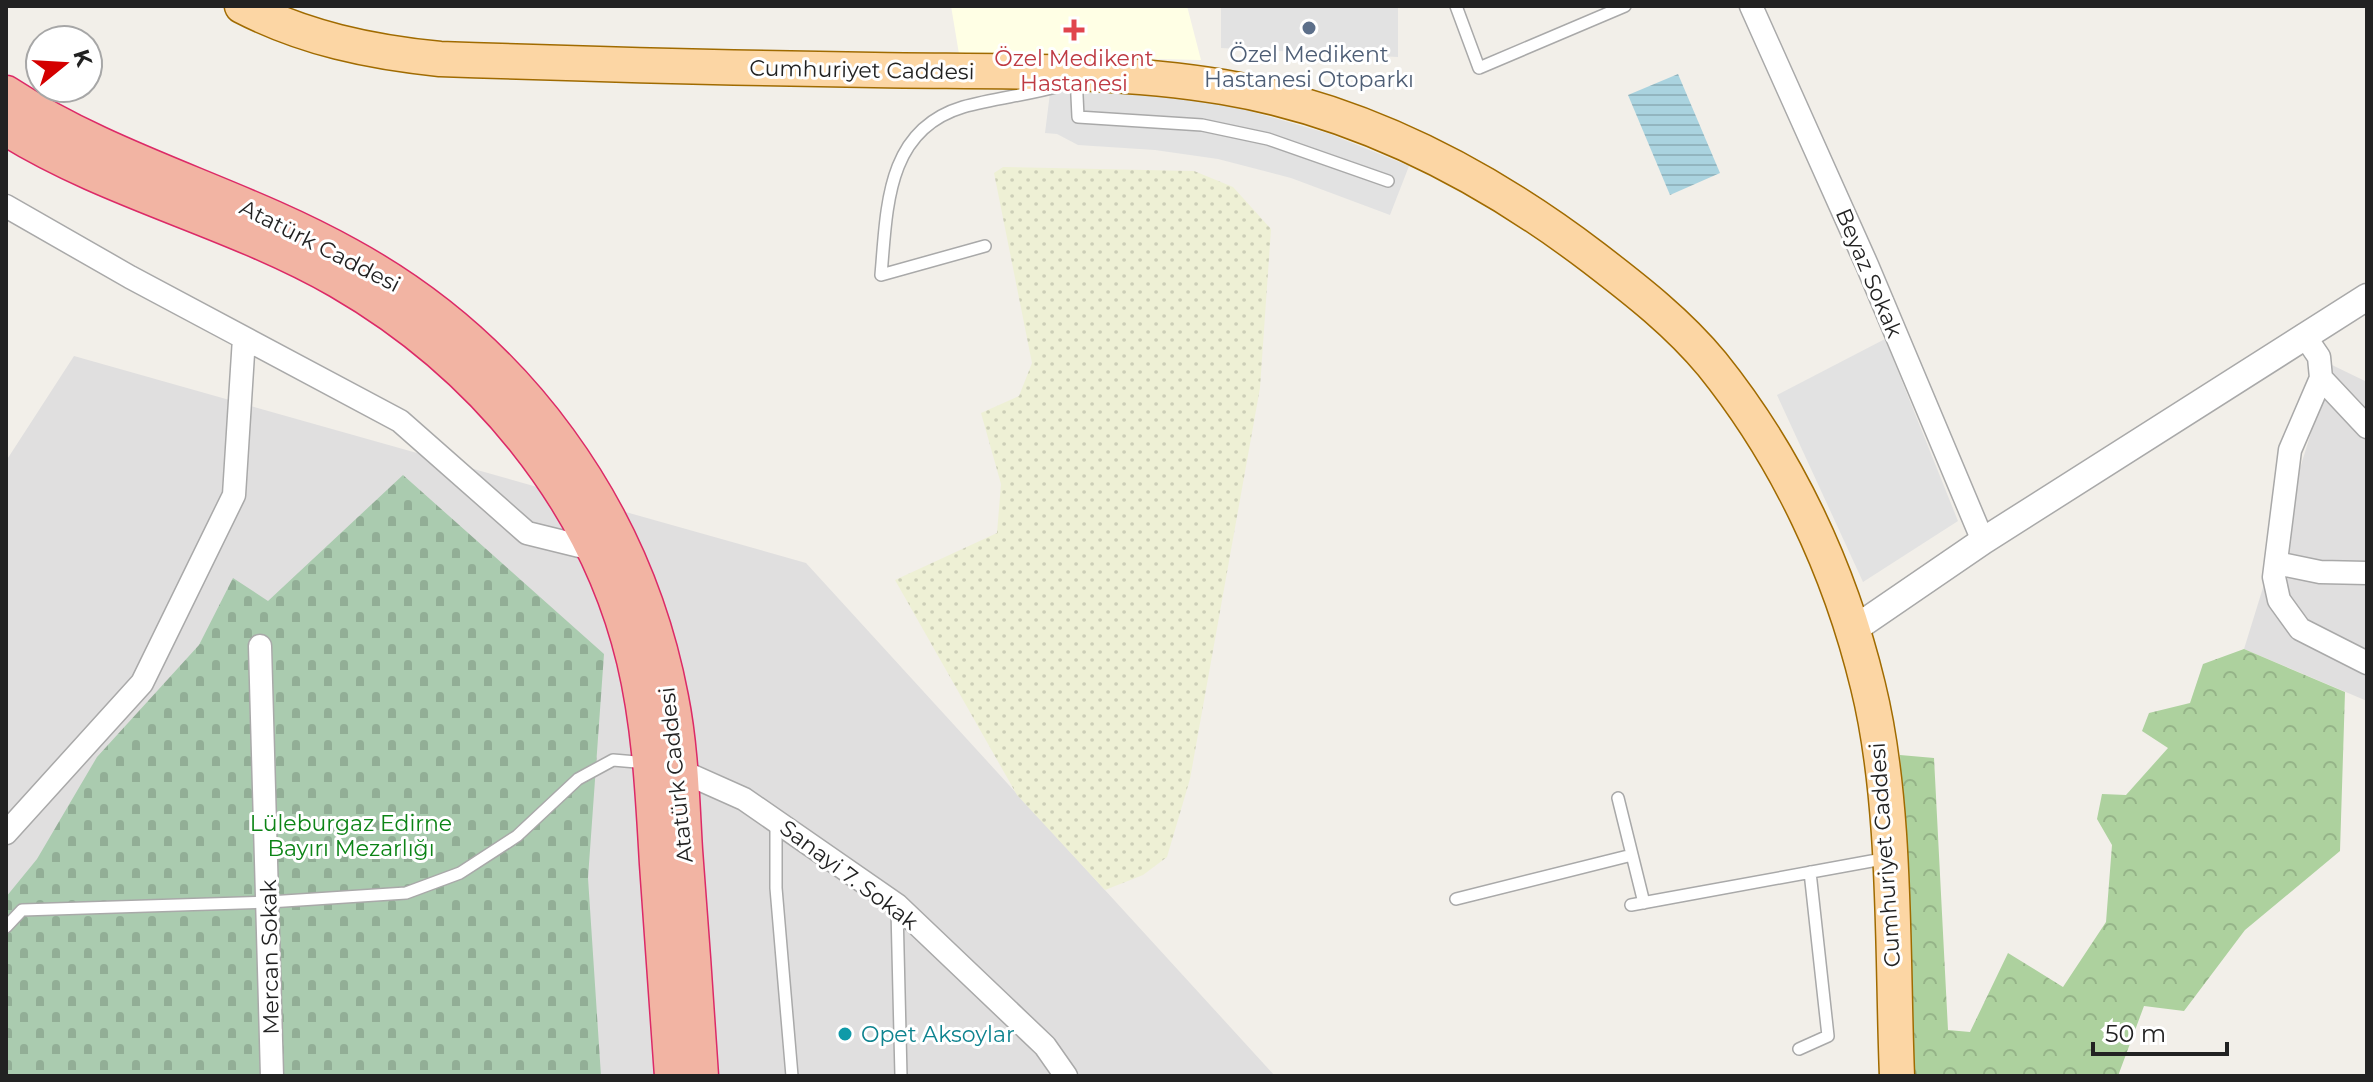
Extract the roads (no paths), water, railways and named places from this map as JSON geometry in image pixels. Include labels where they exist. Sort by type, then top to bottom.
[{"type":"highway","name":"Atatürk Caddesi","points":[[6,94],[71,134],[257,211],[346,254],[426,304],[499,367],[557,437],[594,495],[626,554],[662,661],[670,698],[665,767],[673,1076]]},
{"type":"highway","name":"Atatürk Caddesi","points":[[6,127],[65,161],[315,268],[413,327],[466,373],[510,419],[561,493],[592,549],[634,656],[665,767],[700,1076]]},
{"type":"main road","name":"Cumhuriyet Caddesi","points":[[242,6],[297,31],[346,45],[440,59],[1076,74],[1221,86],[1339,118],[1446,161],[1558,231],[1674,323],[1736,396],[1807,515],[1853,630],[1870,690],[1878,741],[1888,858],[1897,1076]]},
{"type":"street","name":"Beyaz Sokak","points":[[1751,6],[1867,265],[1983,541]]},
{"type":"street","points":[[6,206],[400,421],[527,533],[592,549]]},
{"type":"street","points":[[1853,630],[1983,541],[2367,297]]},
{"type":"street","points":[[2304,335],[2319,357],[2321,378],[2290,450],[2274,577],[2279,600],[2289,618],[2300,629],[2367,663]]},
{"type":"street","points":[[6,833],[142,683],[234,495],[244,338]]},
{"type":"street","points":[[2321,378],[2367,427]]},
{"type":"street","points":[[2276,563],[2320,572],[2367,573]]},
{"type":"street","name":"Mercan Sokak","points":[[260,646],[272,1076]]},
{"type":"street","name":"Sanayi 7. Sokak","points":[[665,767],[744,799],[897,905],[1045,1046],[1066,1076]]},
{"type":"lane","points":[[1456,6],[1479,68],[1625,6]]},
{"type":"lane","points":[[1076,74],[1078,117],[1202,125],[1268,139],[1388,181]]},
{"type":"lane","points":[[985,246],[881,275],[895,174],[909,142],[942,116],[1061,85],[1076,74]]},
{"type":"lane","points":[[6,927],[22,910],[269,902],[406,893],[460,873],[517,836],[578,779],[613,760],[665,767]]},
{"type":"lane","points":[[1618,798],[1644,903]]},
{"type":"lane","points":[[776,821],[776,888],[792,1076]]},
{"type":"lane","points":[[1456,899],[1632,855]]},
{"type":"lane","points":[[1631,905],[1888,858]]},
{"type":"lane","points":[[1799,1049],[1828,1036],[1810,872]]},
{"type":"lane","points":[[897,905],[901,1076]]},
{"type":"water","points":[[1678,74],[1720,173],[1670,195],[1628,95]]},
{"type":"place","name":"Özel Medikent Hastanesi Otoparkı","points":[[1309,28]]},
{"type":"place","name":"Özel Medikent Hastanesi","points":[[1074,30]]},
{"type":"place","name":"Opet Aksoylar","points":[[845,1034]]},
{"type":"park label","name":"Lüleburgaz Edirne Bayırı Mezarlığı","points":[[351,836]]}]
